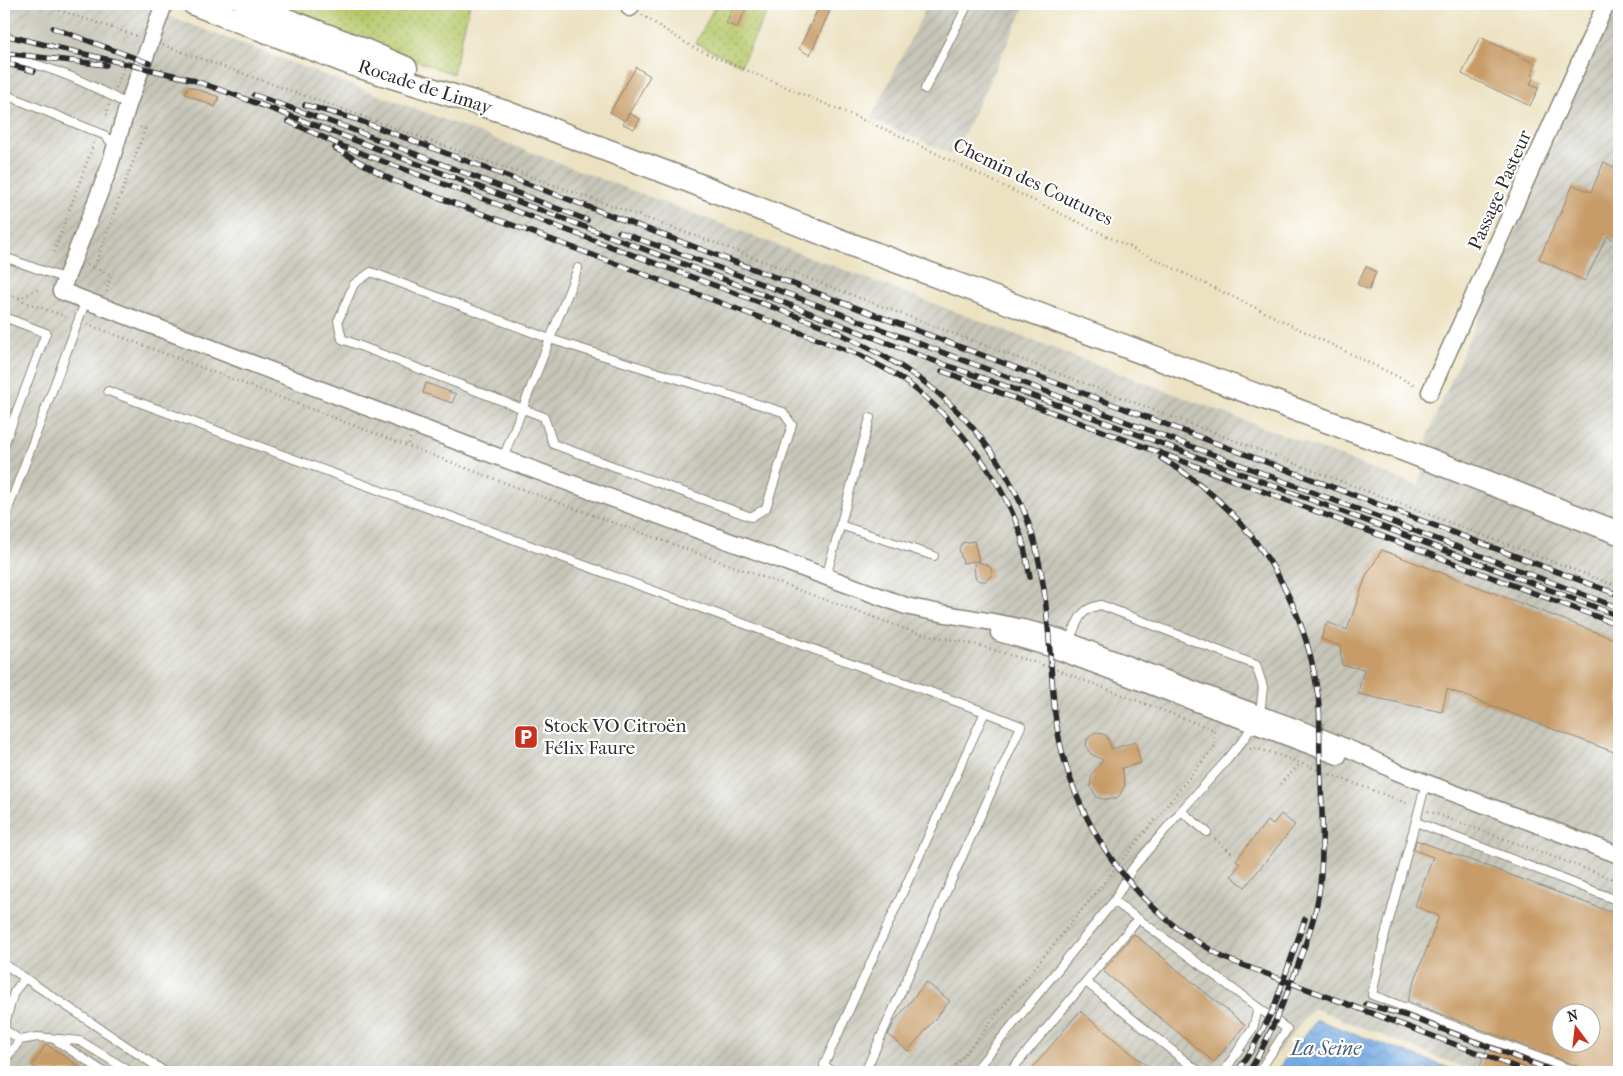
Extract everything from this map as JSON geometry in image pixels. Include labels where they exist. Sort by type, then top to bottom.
[{"type":"main road","name":"Rocade de Limay","points":[[194,4],[354,65],[505,112]]},
{"type":"main road","name":"Rocade de Limay","points":[[244,4],[355,46],[505,112]]},
{"type":"main road","points":[[505,112],[836,239],[1389,444],[1619,533]]},
{"type":"street","points":[[164,4],[128,105],[114,153],[61,291],[503,458],[906,606],[944,615],[960,622],[1050,648],[1348,748],[1397,772],[1619,854]]},
{"type":"street","name":"Passage Pasteur","points":[[1430,392],[1606,4]]},
{"type":"street","points":[[944,615],[960,615],[1005,623],[1049,634],[1203,693],[1257,719]]},
{"type":"lane","points":[[924,89],[968,4]]},
{"type":"lane","points":[[15,59],[39,64],[103,91],[128,105]]},
{"type":"lane","points":[[4,94],[104,135],[111,142],[114,153]]},
{"type":"lane","points":[[4,257],[66,279]]},
{"type":"lane","points":[[503,458],[578,268]]},
{"type":"lane","points":[[371,272],[550,339],[783,412],[792,425],[766,508],[751,516],[553,444],[544,417],[523,408],[342,339],[338,321],[354,284],[371,272]]},
{"type":"lane","points":[[4,520],[86,300]]},
{"type":"lane","points":[[4,317],[46,333],[4,445]]},
{"type":"lane","points":[[108,391],[1022,726],[865,1072]]},
{"type":"lane","points":[[826,577],[870,418]]},
{"type":"lane","points":[[840,525],[934,556]]},
{"type":"lane","points":[[974,1072],[1114,900],[1132,869],[1244,739],[1257,719],[1264,688],[1256,665],[1101,605],[1093,606],[1081,614],[1074,632],[1068,641]]},
{"type":"lane","points":[[833,1072],[824,1065],[985,712]]},
{"type":"lane","points":[[1426,783],[1385,935],[1372,995],[1577,1072]]},
{"type":"lane","points":[[1180,811],[1207,832]]},
{"type":"lane","points":[[1416,822],[1619,901]]},
{"type":"lane","points":[[1114,900],[1287,1030],[1259,1072]]},
{"type":"lane","points":[[1010,1072],[1138,919]]},
{"type":"lane","points":[[4,964],[165,1072]]},
{"type":"lane","points":[[20,1040],[4,1028],[14,992],[25,978]]},
{"type":"lane","points":[[1086,982],[1199,1072]]},
{"type":"lane","points":[[1224,1072],[1253,1028],[1258,1009]]},
{"type":"lane","points":[[4,1062],[20,1040],[37,1037],[53,1038],[80,1041],[130,1072]]},
{"type":"lane","points":[[53,1038],[104,1072]]},
{"type":"path","points":[[40,4],[151,41],[718,244],[1619,587]]},
{"type":"path","name":"Chemin des Coutures","points":[[628,5],[694,48],[896,134],[1430,392]]},
{"type":"path","points":[[94,268],[145,128],[131,124]]},
{"type":"path","points":[[54,252],[98,132]]},
{"type":"path","points":[[86,265],[111,275],[103,306]]},
{"type":"path","points":[[19,298],[39,289]]},
{"type":"path","points":[[4,293],[532,493],[914,632],[978,644],[1095,684],[1214,730],[1215,746],[950,1072]]},
{"type":"path","points":[[408,446],[415,425]]},
{"type":"path","points":[[1280,784],[1300,763]]},
{"type":"path","points":[[1207,832],[1233,854]]},
{"type":"shaded area","points":[[4,4],[136,4],[1419,486],[1429,432],[1613,4],[1619,4],[1619,1072],[1475,1072],[1313,1008],[1262,1072],[4,1072]]},
{"type":"shaded area","points":[[928,4],[1026,4],[954,155],[871,119]]},
{"type":"shaded area","points":[[34,6],[140,46],[121,91],[51,63],[4,48],[4,24],[25,29]]},
{"type":"green space","points":[[260,4],[470,4],[453,74]]},
{"type":"green space","points":[[716,4],[771,4],[741,65],[696,43]]},
{"type":"water","name":"La Seine","points":[[1317,1020],[1460,1072],[1275,1072]]},
{"type":"building","points":[[735,4],[748,4],[737,28],[726,23]]},
{"type":"building","points":[[820,5],[830,10],[810,55],[799,49]]},
{"type":"building","points":[[1480,37],[1536,64],[1531,75],[1534,77],[1530,84],[1539,87],[1530,106],[1462,74]]},
{"type":"building","points":[[636,67],[650,76],[625,121],[610,112]]},
{"type":"building","points":[[188,86],[219,97],[215,107],[185,94]]},
{"type":"building","points":[[629,113],[640,119],[634,129],[623,124]]},
{"type":"building","points":[[1604,162],[1619,170],[1619,242],[1607,236],[1585,281],[1539,259],[1573,185],[1591,192]]},
{"type":"building","points":[[1366,266],[1376,272],[1369,290],[1357,284]]},
{"type":"building","points":[[426,383],[456,394],[452,403],[423,393]]},
{"type":"building","points":[[974,541],[979,561],[975,561],[988,565],[992,570],[991,576],[985,581],[979,581],[975,577],[974,561],[963,563],[959,549],[962,543]]},
{"type":"building","points":[[1382,550],[1619,641],[1619,754],[1447,689],[1442,712],[1358,694],[1364,669],[1342,665],[1340,646],[1321,639],[1327,622],[1347,630],[1366,576]]},
{"type":"building","points":[[1095,732],[1106,735],[1112,749],[1135,742],[1141,763],[1122,768],[1125,785],[1120,795],[1115,799],[1097,797],[1090,786],[1092,774],[1103,760],[1091,754],[1086,747],[1087,739]]},
{"type":"building","points":[[1281,814],[1295,825],[1245,887],[1231,876],[1240,864],[1236,860],[1267,821],[1273,824]]},
{"type":"building","points":[[1416,840],[1619,915],[1619,1072],[1593,1072],[1407,1001],[1439,916],[1415,906],[1433,857],[1414,850]]},
{"type":"building","points":[[1134,934],[1245,1025],[1214,1062],[1103,971]]},
{"type":"building","points":[[926,982],[950,1001],[908,1051],[888,1035],[894,1022]]},
{"type":"building","points":[[1080,1011],[1154,1072],[1029,1072]]},
{"type":"building","points":[[46,1044],[88,1072],[42,1072],[32,1066]]},
{"type":"building","points":[[1488,1045],[1562,1072],[1478,1072]]},
{"type":"railway","points":[[53,28],[149,63]]},
{"type":"railway","points":[[4,35],[190,79],[232,94],[710,274],[929,359],[1070,409],[1619,616]]},
{"type":"railway","points":[[4,53],[106,65]]},
{"type":"railway","points":[[4,63],[34,71]]},
{"type":"railway","points":[[254,95],[348,128],[587,220]]},
{"type":"railway","points":[[305,105],[355,119],[1619,595]]},
{"type":"railway","points":[[288,121],[342,146],[839,332]]},
{"type":"railway","points":[[335,148],[392,180],[860,355],[896,375],[916,389],[954,425],[987,468],[1013,514],[1022,541],[1030,577]]},
{"type":"railway","points":[[619,232],[714,266],[1619,608]]},
{"type":"railway","points":[[832,330],[880,354],[927,384],[962,416],[978,434],[1006,474],[1026,516],[1040,564],[1047,614],[1055,714],[1068,772],[1078,800],[1091,826],[1106,851],[1143,898],[1178,929],[1224,958],[1529,1072]]},
{"type":"railway","points":[[942,371],[1619,625]]},
{"type":"railway","points":[[1161,458],[1192,479],[1221,503],[1246,529],[1268,559],[1286,590],[1300,624],[1311,659],[1318,696],[1322,823],[1319,895],[1309,934],[1288,990],[1270,1032],[1249,1072]]},
{"type":"railway","points":[[1237,1072],[1251,1051],[1273,1010],[1305,919]]},
{"type":"railway","points":[[1366,1004],[1407,1016],[1556,1072]]},
{"type":"place","name":"Stock VO Citroën Félix Faure","points":[[526,737]]}]
